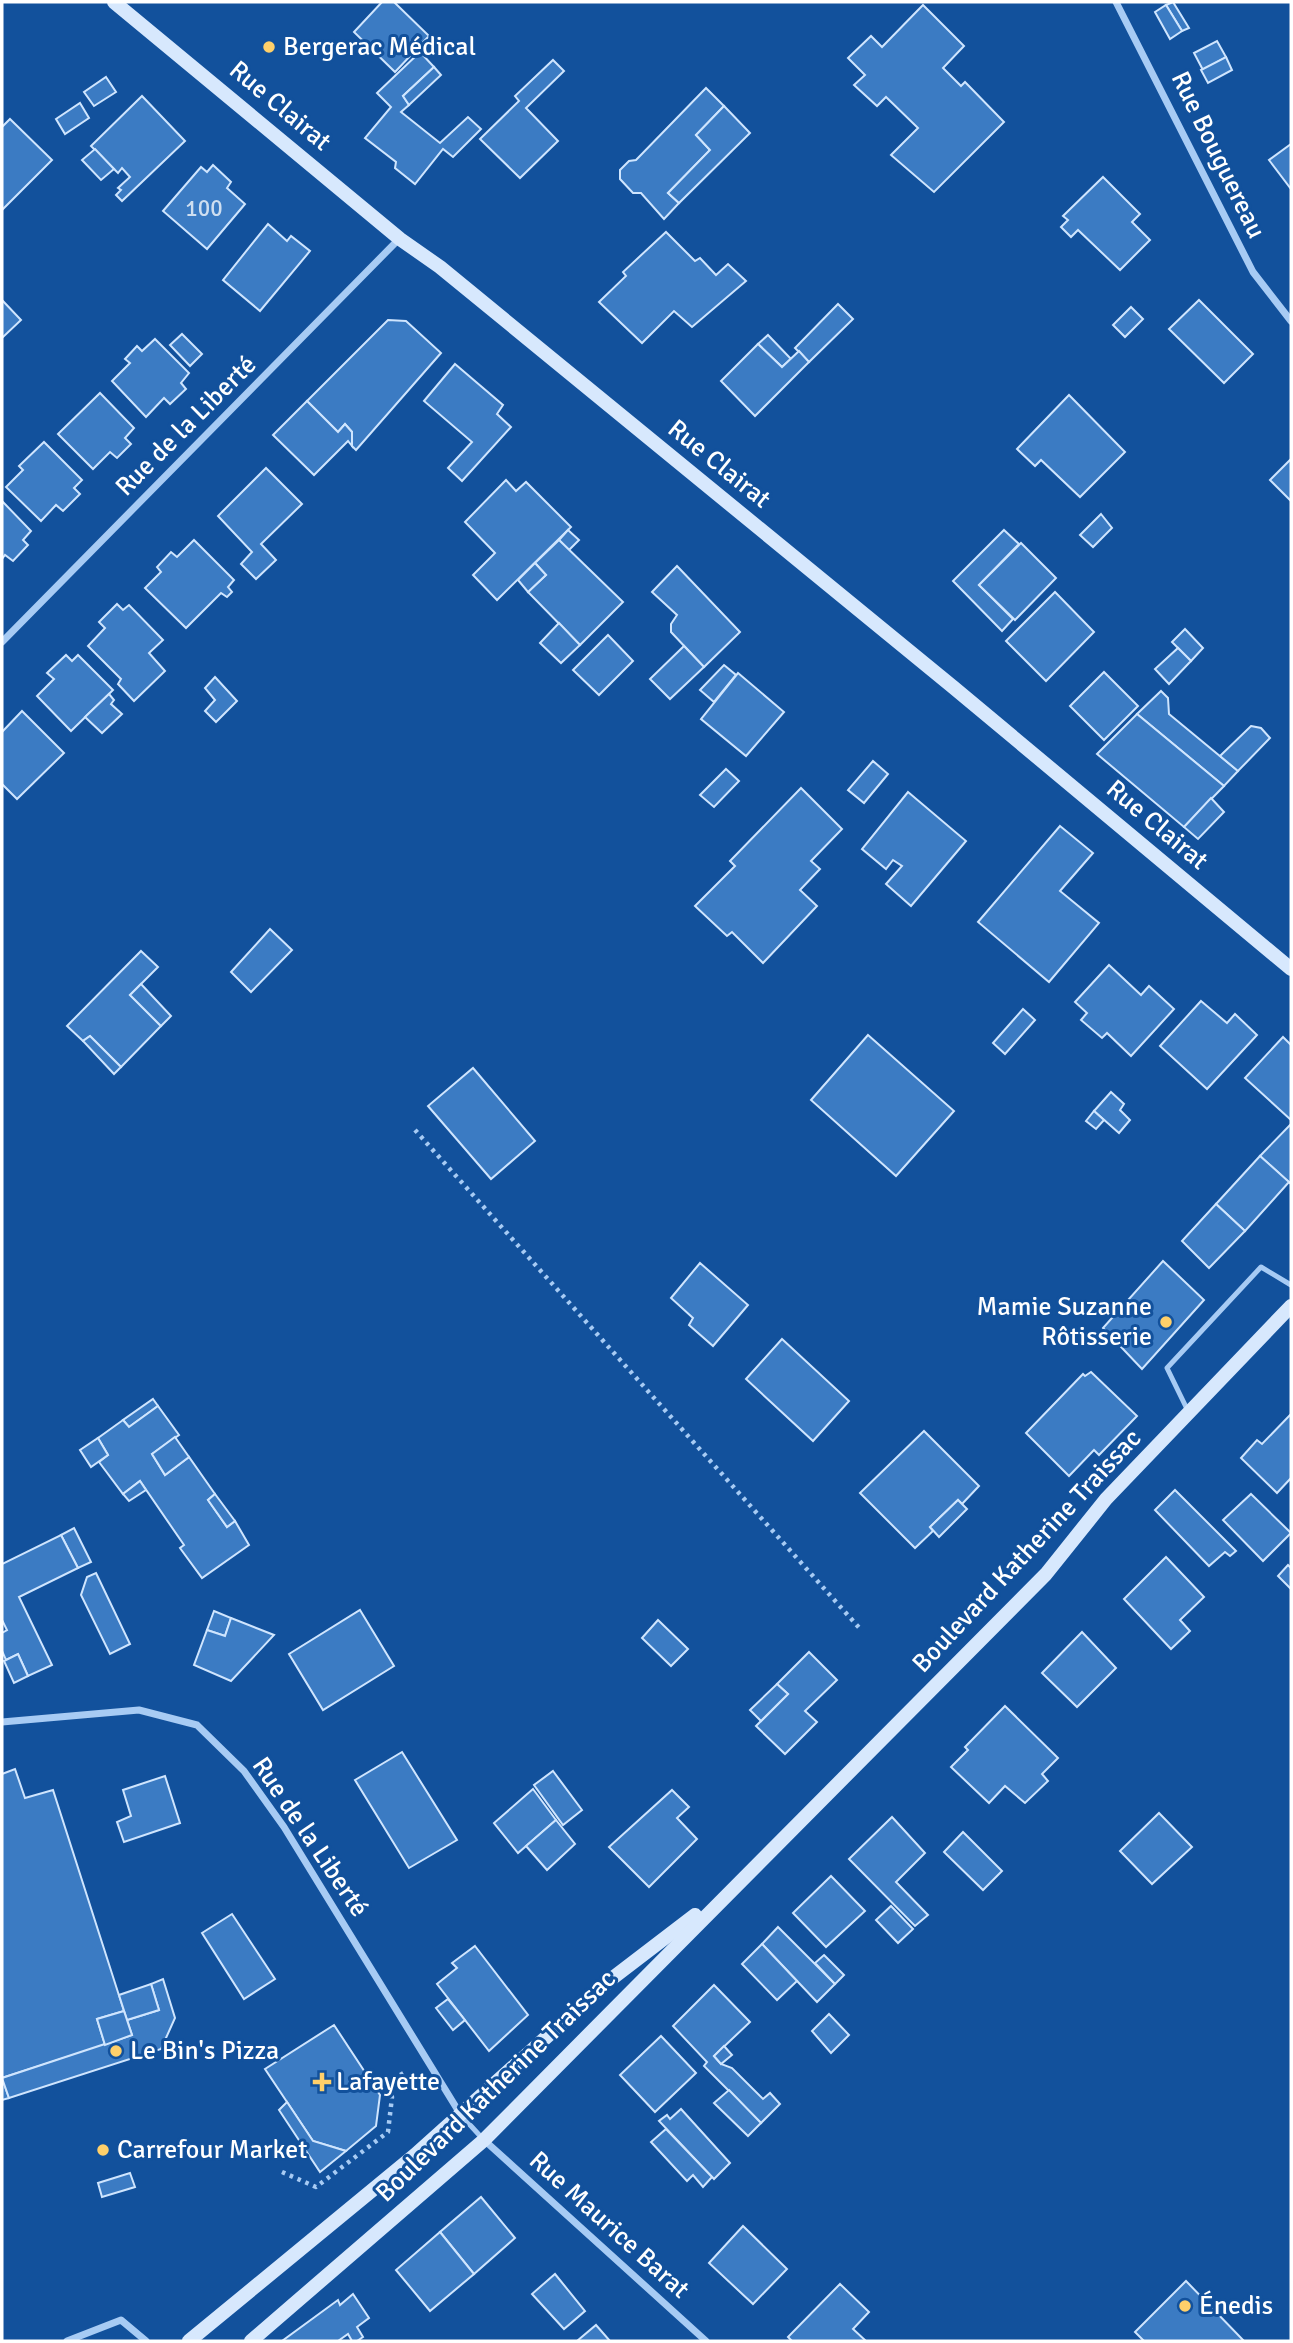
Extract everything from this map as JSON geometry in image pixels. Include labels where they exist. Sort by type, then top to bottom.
[{"type":"main road","name":"Rue Clairat","points":[[114,2],[400,239],[440,267],[953,687],[1291,969]]},
{"type":"main road","name":"Boulevard Katherine Traissac","points":[[251,2341],[484,2140],[735,1884],[1046,1574],[1106,1499],[1191,1415],[1291,1306]]},
{"type":"main road","name":"Boulevard Katherine Traissac","points":[[189,2341],[404,2164],[459,2112],[610,1980],[735,1884]]},
{"type":"street","name":"Rue Bouguereau","points":[[1116,2],[1253,272],[1291,321]]},
{"type":"street","name":"Rue de la Liberté","points":[[2,642],[400,239]]},
{"type":"street","name":"Rue de la Liberté","points":[[2,1722],[139,1710],[197,1725],[244,1771],[284,1827],[459,2112]]},
{"type":"street","name":"Rue Maurice Barat","points":[[484,2140],[706,2341]]},
{"type":"street","points":[[66,2341],[121,2320],[145,2341]]},
{"type":"lane","points":[[1191,1415],[1167,1368],[1261,1267],[1291,1286]]},
{"type":"lane","points":[[459,2112],[484,2140]]},
{"type":"path","points":[[415,1130],[862,1631]]},
{"type":"path","points":[[282,2172],[317,2187],[388,2132],[392,2098],[385,2084],[426,2060]]},
{"type":"building","points":[[382,2],[394,2],[429,36],[395,72],[354,32]]},
{"type":"building","points":[[1173,2],[1189,28],[1182,31],[1166,5]]},
{"type":"building","points":[[923,5],[964,46],[943,68],[961,86],[965,82],[1004,122],[934,192],[891,155],[918,128],[886,97],[877,106],[854,85],[865,75],[848,58],[871,36],[882,47]]},
{"type":"building","points":[[1166,5],[1182,31],[1170,39],[1155,12]]},
{"type":"building","points":[[1217,41],[1226,57],[1203,70],[1194,53]]},
{"type":"building","points":[[420,52],[434,67],[403,96],[409,105],[401,112],[440,143],[468,117],[481,129],[453,157],[443,149],[415,184],[395,168],[396,162],[365,138],[391,107],[377,93]]},
{"type":"building","points":[[1226,57],[1232,70],[1208,83],[1201,70]]},
{"type":"building","points":[[553,60],[564,71],[526,108],[558,141],[520,178],[480,139],[519,101],[515,96]]},
{"type":"building","points":[[434,67],[441,75],[409,105],[403,96]]},
{"type":"building","points":[[106,77],[116,92],[94,106],[84,92]]},
{"type":"building","points":[[706,88],[724,106],[696,135],[710,150],[668,193],[679,203],[664,219],[641,193],[633,193],[620,179],[620,170],[629,161],[636,160]]},
{"type":"building","points":[[142,96],[185,141],[122,201],[116,195],[121,190],[118,188],[130,177],[122,168],[118,173],[91,146]]},
{"type":"building","points":[[80,103],[89,118],[65,134],[56,119]]},
{"type":"building","points":[[724,106],[750,133],[679,203],[668,193],[710,150],[696,135]]},
{"type":"building","points":[[10,119],[52,160],[2,210],[2,127]]},
{"type":"building","points":[[1291,144],[1291,189],[1269,160]]},
{"type":"building","points":[[95,149],[114,169],[101,180],[82,160]]},
{"type":"building","points":[[213,165],[231,182],[227,188],[245,204],[207,249],[163,211],[201,167],[207,172]]},
{"type":"building","points":[[1103,177],[1140,214],[1132,222],[1150,240],[1120,270],[1078,230],[1071,237],[1061,227],[1068,220],[1063,216]]},
{"type":"building","points":[[268,224],[287,241],[291,236],[310,251],[260,311],[223,280]]},
{"type":"building","points":[[666,232],[695,261],[700,258],[716,275],[728,264],[746,281],[692,327],[674,311],[642,343],[599,302],[626,276],[623,272]]},
{"type":"building","points":[[2,300],[21,320],[2,338]]},
{"type":"building","points":[[1199,300],[1253,354],[1224,383],[1169,329]]},
{"type":"building","points":[[838,304],[853,319],[809,362],[795,348]]},
{"type":"building","points":[[1131,307],[1143,319],[1125,337],[1113,325]]},
{"type":"building","points":[[388,320],[406,321],[441,353],[356,450],[352,446],[352,432],[345,424],[338,432],[307,401]]},
{"type":"building","points":[[182,334],[202,354],[190,366],[170,345]]},
{"type":"building","points":[[768,335],[791,359],[782,367],[758,344]]},
{"type":"building","points":[[155,339],[189,373],[181,383],[186,389],[170,404],[164,398],[146,417],[112,381],[130,363],[125,359],[137,346],[142,351]]},
{"type":"building","points":[[758,344],[782,367],[799,351],[809,362],[755,416],[721,381]]},
{"type":"building","points":[[455,364],[503,405],[497,414],[511,427],[462,481],[448,468],[472,442],[424,401]]},
{"type":"building","points":[[100,393],[134,428],[125,438],[131,444],[117,458],[110,452],[93,469],[58,434]]},
{"type":"building","points":[[1069,395],[1125,452],[1080,497],[1041,460],[1035,466],[1017,449]]},
{"type":"building","points":[[307,401],[338,432],[345,424],[352,432],[352,446],[348,441],[314,475],[273,435]]},
{"type":"building","points":[[44,442],[82,480],[74,488],[80,494],[63,511],[56,505],[41,521],[6,487],[23,470],[19,466]]},
{"type":"building","points":[[1291,459],[1291,501],[1270,480]]},
{"type":"building","points":[[266,468],[302,504],[261,544],[276,560],[256,579],[241,564],[252,552],[218,516]]},
{"type":"building","points":[[506,480],[516,491],[526,482],[571,527],[497,600],[473,575],[495,553],[465,522]]},
{"type":"building","points":[[2,501],[31,531],[23,540],[28,545],[13,561],[5,555],[2,559]]},
{"type":"building","points":[[1101,514],[1112,528],[1093,547],[1080,535]]},
{"type":"building","points":[[568,530],[579,540],[569,550],[559,540]]},
{"type":"building","points":[[1004,530],[1019,544],[979,585],[1013,619],[1002,631],[953,581]]},
{"type":"building","points":[[194,540],[234,580],[228,587],[232,592],[227,597],[221,593],[186,628],[145,588],[161,572],[157,567],[171,552],[177,557]]},
{"type":"building","points":[[559,540],[623,602],[580,645],[528,592],[546,575],[535,563]]},
{"type":"building","points":[[1021,543],[1056,578],[1015,620],[979,585]]},
{"type":"building","points":[[535,563],[546,575],[528,592],[518,580]]},
{"type":"building","points":[[677,566],[740,632],[704,667],[671,632],[671,624],[677,615],[652,592]]},
{"type":"building","points":[[1055,592],[1094,632],[1046,681],[1006,641]]},
{"type":"building","points":[[117,604],[123,610],[129,605],[163,640],[149,653],[165,671],[134,701],[118,684],[121,679],[88,646],[105,628],[99,622]]},
{"type":"building","points":[[559,623],[580,645],[561,663],[540,643]]},
{"type":"building","points":[[1185,629],[1203,648],[1191,661],[1172,642]]},
{"type":"building","points":[[608,635],[633,661],[599,695],[573,670]]},
{"type":"building","points":[[684,646],[704,667],[670,699],[650,679]]},
{"type":"building","points":[[1178,648],[1191,661],[1169,684],[1155,669]]},
{"type":"building","points":[[66,655],[72,661],[78,655],[113,690],[71,731],[37,696],[54,679],[47,673]]},
{"type":"building","points":[[724,665],[736,675],[714,702],[700,690]]},
{"type":"building","points":[[1104,672],[1138,706],[1104,740],[1070,706]]},
{"type":"building","points":[[738,673],[784,712],[746,756],[701,719]]},
{"type":"building","points":[[215,677],[237,701],[216,722],[205,711],[215,700],[205,688]]},
{"type":"building","points":[[1161,691],[1168,698],[1169,714],[1238,771],[1224,786],[1137,714]]},
{"type":"building","points":[[109,694],[114,700],[111,704],[122,714],[102,733],[85,717]]},
{"type":"building","points":[[22,711],[64,753],[17,799],[2,784],[2,732]]},
{"type":"building","points":[[1137,714],[1224,786],[1184,827],[1097,754]]},
{"type":"building","points":[[1251,726],[1261,728],[1270,738],[1238,771],[1220,756]]},
{"type":"building","points":[[873,761],[888,774],[864,803],[848,790]]},
{"type":"building","points":[[726,769],[739,781],[714,807],[700,795]]},
{"type":"building","points":[[801,788],[842,829],[811,861],[820,869],[800,890],[817,906],[763,963],[732,932],[727,936],[695,906],[735,866],[730,861]]},
{"type":"building","points":[[908,792],[966,841],[911,906],[886,884],[902,866],[893,860],[886,869],[862,849]]},
{"type":"building","points":[[1211,798],[1224,812],[1198,839],[1184,827]]},
{"type":"building","points":[[1060,826],[1093,853],[1060,891],[1099,923],[1049,982],[978,922]]},
{"type":"building","points":[[270,929],[292,950],[251,992],[231,972]]},
{"type":"building","points":[[141,951],[158,967],[130,995],[161,1026],[121,1067],[90,1036],[83,1041],[67,1026]]},
{"type":"building","points":[[1109,965],[1141,995],[1149,986],[1174,1009],[1131,1056],[1107,1033],[1102,1038],[1081,1020],[1087,1013],[1075,1002]]},
{"type":"building","points":[[141,984],[171,1016],[161,1026],[130,995]]},
{"type":"building","points":[[1201,1001],[1227,1023],[1235,1014],[1257,1035],[1207,1089],[1160,1046]]},
{"type":"building","points":[[1023,1009],[1035,1020],[1005,1054],[993,1043]]},
{"type":"building","points":[[868,1035],[954,1111],[896,1176],[811,1100]]},
{"type":"building","points":[[90,1036],[121,1067],[114,1074],[83,1041]]},
{"type":"building","points":[[1283,1037],[1291,1045],[1291,1120],[1245,1078]]},
{"type":"building","points":[[473,1068],[535,1141],[491,1179],[428,1106]]},
{"type":"building","points":[[1111,1092],[1124,1104],[1120,1110],[1130,1120],[1119,1133],[1094,1111]]},
{"type":"building","points":[[1094,1111],[1104,1120],[1096,1129],[1086,1121]]},
{"type":"building","points":[[1291,1124],[1291,1184],[1260,1156]]},
{"type":"building","points":[[1260,1156],[1289,1182],[1245,1231],[1216,1204]]},
{"type":"building","points":[[1216,1204],[1245,1231],[1209,1268],[1182,1241]]},
{"type":"building","points":[[1163,1261],[1204,1300],[1142,1369],[1103,1328]]},
{"type":"building","points":[[700,1263],[748,1305],[713,1346],[689,1325],[693,1318],[671,1298]]},
{"type":"building","points":[[782,1339],[849,1401],[813,1441],[746,1379]]},
{"type":"building","points":[[1091,1372],[1137,1416],[1099,1455],[1094,1450],[1069,1476],[1026,1433],[1083,1374],[1085,1376]]},
{"type":"building","points":[[153,1399],[158,1406],[129,1427],[123,1420]]},
{"type":"building","points":[[158,1406],[179,1435],[152,1454],[165,1475],[189,1457],[215,1494],[208,1500],[227,1527],[235,1521],[249,1545],[202,1578],[180,1548],[184,1545],[140,1481],[123,1494],[99,1462],[108,1455],[98,1438],[123,1420],[129,1427]]},
{"type":"building","points":[[1291,1414],[1291,1478],[1277,1493],[1241,1458],[1257,1440],[1262,1444]]},
{"type":"building","points":[[924,1431],[979,1486],[962,1504],[958,1500],[930,1527],[933,1531],[915,1548],[860,1493]]},
{"type":"building","points":[[175,1437],[189,1457],[165,1475],[152,1454]]},
{"type":"building","points":[[98,1438],[108,1455],[91,1467],[80,1450]]},
{"type":"building","points":[[140,1481],[146,1490],[129,1501],[123,1494]]},
{"type":"building","points":[[1175,1490],[1236,1551],[1230,1556],[1225,1552],[1209,1566],[1155,1510]]},
{"type":"building","points":[[215,1494],[235,1521],[227,1527],[208,1500]]},
{"type":"building","points":[[1251,1494],[1291,1533],[1263,1561],[1223,1520]]},
{"type":"building","points":[[958,1500],[967,1509],[939,1537],[930,1527]]},
{"type":"building","points":[[74,1528],[91,1562],[78,1568],[61,1535]]},
{"type":"building","points":[[61,1535],[78,1568],[19,1597],[52,1665],[28,1676],[18,1654],[6,1660],[2,1651],[2,1633],[7,1630],[2,1620],[2,1564]]},
{"type":"building","points":[[1166,1557],[1204,1597],[1180,1620],[1190,1631],[1171,1649],[1124,1599]]},
{"type":"building","points":[[1288,1565],[1291,1568],[1291,1589],[1278,1576]]},
{"type":"building","points":[[96,1573],[130,1644],[110,1654],[81,1595],[87,1577]]},
{"type":"building","points":[[360,1610],[394,1666],[323,1710],[289,1654]]},
{"type":"building","points":[[214,1611],[231,1618],[225,1636],[207,1630]]},
{"type":"building","points":[[231,1618],[274,1635],[231,1681],[194,1665],[207,1630],[225,1636]]},
{"type":"building","points":[[658,1620],[688,1649],[671,1666],[642,1638]]},
{"type":"building","points":[[1082,1632],[1116,1668],[1077,1707],[1042,1673]]},
{"type":"building","points":[[809,1652],[837,1680],[805,1711],[817,1722],[785,1754],[756,1726],[788,1694],[777,1684]]},
{"type":"building","points":[[18,1654],[28,1676],[14,1683],[4,1661]]},
{"type":"building","points":[[777,1684],[788,1694],[761,1721],[750,1710]]},
{"type":"building","points":[[1005,1706],[1058,1758],[1042,1774],[1048,1781],[1025,1803],[1005,1786],[989,1803],[951,1767],[968,1750],[965,1747]]},
{"type":"building","points":[[402,1752],[457,1840],[409,1868],[355,1780]]},
{"type":"building","points":[[15,1769],[25,1798],[53,1790],[124,2011],[97,2019],[105,2045],[2,2078],[2,1774]]},
{"type":"building","points":[[553,1771],[582,1810],[563,1825],[534,1785]]},
{"type":"building","points":[[165,1776],[180,1823],[124,1842],[117,1822],[131,1816],[123,1790]]},
{"type":"building","points":[[533,1789],[556,1820],[518,1853],[494,1823]]},
{"type":"building","points":[[672,1790],[689,1807],[677,1818],[697,1839],[649,1887],[609,1847]]},
{"type":"building","points":[[1159,1813],[1192,1847],[1152,1884],[1120,1851]]},
{"type":"building","points":[[892,1817],[925,1853],[896,1882],[928,1915],[915,1926],[849,1859]]},
{"type":"building","points":[[556,1820],[575,1844],[547,1870],[526,1846]]},
{"type":"building","points":[[963,1832],[1002,1871],[983,1890],[944,1852]]},
{"type":"building","points":[[831,1876],[865,1911],[826,1947],[793,1913]]},
{"type":"building","points":[[891,1906],[913,1929],[898,1943],[876,1920]]},
{"type":"building","points":[[232,1914],[275,1979],[244,1999],[202,1933]]},
{"type":"building","points":[[778,1927],[835,1984],[817,2002],[762,1944]]},
{"type":"building","points":[[762,1944],[797,1981],[777,2000],[742,1964]]},
{"type":"building","points":[[475,1946],[528,2015],[489,2051],[437,1984],[457,1968],[452,1963]]},
{"type":"building","points":[[824,1955],[844,1975],[835,1984],[815,1963]]},
{"type":"building","points":[[163,1979],[175,2018],[161,2049],[9,2098],[2,2078],[132,2035],[127,2020],[159,2010],[151,1984]]},
{"type":"building","points":[[151,1984],[159,2010],[127,2020],[119,1995]]},
{"type":"building","points":[[714,1985],[750,2022],[714,2056],[721,2064],[732,2068],[763,2099],[770,2093],[780,2104],[761,2123],[704,2066],[707,2062],[673,2026]]},
{"type":"building","points":[[448,1999],[465,2020],[453,2030],[436,2008]]},
{"type":"building","points":[[124,2011],[132,2035],[105,2045],[97,2019]]},
{"type":"building","points":[[829,2014],[849,2035],[831,2053],[812,2031]]},
{"type":"building","name":"Lafayette","points":[[334,2025],[380,2095],[376,2126],[346,2151],[313,2141],[265,2069]]},
{"type":"building","points":[[661,2036],[696,2073],[655,2112],[620,2075]]},
{"type":"building","points":[[724,2046],[732,2055],[721,2064],[714,2056]]},
{"type":"building","points":[[2,2078],[9,2098],[2,2100]]},
{"type":"building","points":[[729,2090],[761,2123],[748,2136],[714,2103]]},
{"type":"building","points":[[287,2102],[313,2141],[346,2151],[320,2172],[279,2110]]},
{"type":"building","points":[[681,2109],[730,2163],[714,2179],[659,2121],[667,2115],[670,2119]]},
{"type":"building","points":[[666,2129],[712,2177],[703,2187],[693,2175],[687,2181],[651,2142]]},
{"type":"building","points":[[130,2173],[135,2187],[102,2197],[98,2183]]},
{"type":"building","points":[[481,2197],[515,2238],[474,2274],[440,2232]]},
{"type":"building","points":[[743,2226],[787,2269],[753,2304],[709,2263]]},
{"type":"building","points":[[440,2232],[474,2274],[430,2311],[396,2270]]},
{"type":"building","points":[[555,2274],[585,2311],[564,2329],[532,2294]]},
{"type":"building","name":"Énedis","points":[[1186,2281],[1244,2341],[1144,2341],[1135,2332]]},
{"type":"building","points":[[840,2284],[869,2312],[853,2329],[866,2341],[792,2341],[788,2337]]},
{"type":"building","points":[[353,2294],[369,2318],[357,2327],[363,2337],[357,2341],[352,2341],[348,2334],[338,2341],[282,2341],[338,2300],[340,2305]]},
{"type":"building","points":[[596,2325],[610,2341],[577,2341]]},
{"type":"place","name":"Bergerac Médical","points":[[269,47]]},
{"type":"place","name":"Mamie Suzanne Rôtisserie","points":[[1166,1322]]},
{"type":"place","name":"Le Bin's Pizza","points":[[116,2051]]},
{"type":"place","name":"Lafayette","points":[[322,2082]]},
{"type":"place","name":"Carrefour Market","points":[[103,2150]]},
{"type":"place","name":"Énedis","points":[[1185,2306]]}]
